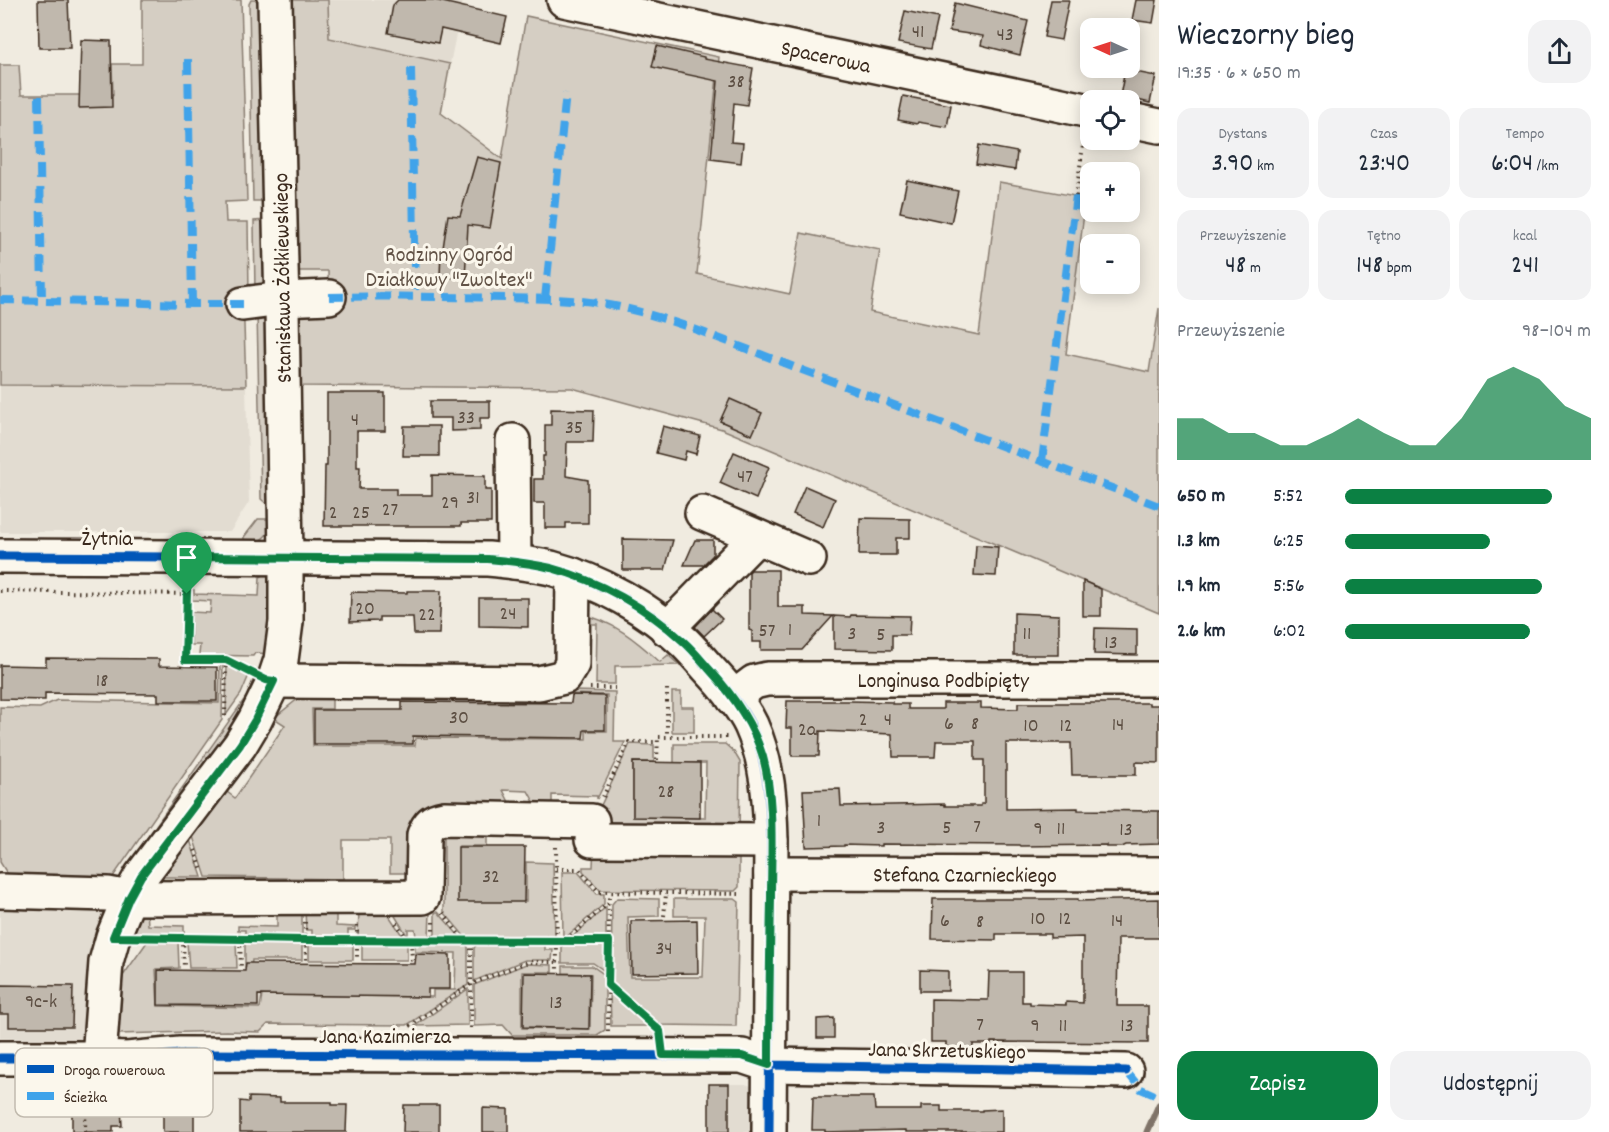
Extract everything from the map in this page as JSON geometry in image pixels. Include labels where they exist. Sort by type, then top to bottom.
[{"type":"street","name":"Stanisława Żółkiewskiego","points":[[100,1048],[106,962],[113,937],[129,898],[141,876],[240,745],[274,681],[281,660],[286,622],[286,557],[275,0]]},
{"type":"street","name":"Spacerowa","points":[[564,0],[1080,109]]},
{"type":"street","points":[[1140,122],[1159,126]]},
{"type":"street","points":[[243,304],[282,299],[329,297]]},
{"type":"street","points":[[513,441],[514,562]]},
{"type":"street","points":[[702,513],[809,559]]},
{"type":"street","points":[[667,628],[757,537]]},
{"type":"street","name":"Żytnia","points":[[0,556],[488,559],[550,568],[573,575],[615,593],[648,613],[684,642],[726,688],[750,724],[763,757],[770,796],[771,857],[768,1132]]},
{"type":"street","points":[[274,681],[539,683],[564,677],[572,664],[573,575]]},
{"type":"street","name":"Longinusa Podbipięty","points":[[733,698],[754,682],[767,679],[1159,680]]},
{"type":"street","name":"Stefana Czarnieckiego","points":[[368,897],[423,897],[424,835],[427,825],[444,818],[592,830],[771,857],[1159,874]]},
{"type":"street","points":[[0,891],[108,894],[129,898],[368,897]]},
{"type":"street","name":"Jana Kazimierza","points":[[213,1054],[742,1056],[769,1065]]},
{"type":"street","name":"Jana Skrzetuskiego","points":[[769,1065],[1126,1071]]},
{"type":"path","points":[[1076,196],[1083,150]]},
{"type":"path","points":[[188,557],[185,660],[226,660],[266,680],[274,681]]},
{"type":"path","points":[[0,591],[187,594]]},
{"type":"path","points":[[667,689],[667,736]]},
{"type":"path","points":[[657,760],[658,736],[731,737]]},
{"type":"path","points":[[556,972],[556,840],[592,830],[629,742],[658,742]]},
{"type":"path","points":[[182,822],[187,827],[204,875],[205,898]]},
{"type":"path","points":[[556,869],[579,869],[599,892],[744,894]]},
{"type":"path","points":[[608,1032],[609,893]]},
{"type":"path","points":[[664,916],[666,894]]},
{"type":"path","points":[[357,961],[357,939],[368,897]]},
{"type":"path","points":[[368,897],[411,940]]},
{"type":"path","points":[[304,898],[306,960]]},
{"type":"path","points":[[565,941],[609,903]]},
{"type":"path","points":[[439,908],[464,941]]},
{"type":"path","points":[[113,937],[609,941]]},
{"type":"path","points":[[183,939],[184,968]]},
{"type":"path","points":[[240,939],[241,968]]},
{"type":"path","points":[[411,940],[412,961]]},
{"type":"path","points":[[471,941],[471,1029]]},
{"type":"path","points":[[403,1031],[471,984],[527,962],[556,962]]},
{"type":"path","points":[[608,985],[660,1031],[663,1055]]},
{"type":"path","points":[[85,1117],[85,1132]]},
{"type":"shaded area","points":[[328,0],[463,0],[450,64],[328,38]]},
{"type":"shaded area","points":[[0,385],[246,386],[249,502],[230,532],[0,532]]},
{"type":"shaded area","points":[[98,906],[106,914],[86,1034],[77,1041],[0,1038],[0,907]]},
{"type":"shaded area","points":[[709,1084],[751,1086],[756,1098],[756,1132],[709,1132]]},
{"type":"green space","points":[[142,0],[241,0],[247,201],[225,202],[226,222],[248,222],[249,294],[243,294],[246,386],[0,385],[0,65],[19,65],[21,95],[113,95],[112,64],[142,64]]},
{"type":"green space","points":[[251,0],[261,0],[266,201],[253,201],[249,4]]},
{"type":"green space","name":"Rodzinny Ogród Działkowy \"Zwoltex\"","points":[[288,0],[328,0],[329,38],[450,64],[441,113],[502,159],[526,16],[719,57],[697,274],[790,294],[801,233],[880,250],[870,312],[979,335],[999,182],[1080,197],[1080,222],[1083,222],[1066,354],[1149,372],[1159,308],[1159,613],[722,429],[572,388],[298,386],[296,314],[329,315],[328,271],[294,271]]},
{"type":"green space","points":[[266,220],[269,291],[255,294],[254,221]]},
{"type":"green space","points":[[270,312],[269,506],[261,499],[257,313]]},
{"type":"green space","points":[[258,519],[275,519],[264,537],[244,545],[244,537]]},
{"type":"green space","points":[[271,571],[274,654],[199,655],[200,645],[191,645],[191,612],[210,613],[211,601],[192,600],[192,590],[194,594],[259,596],[260,577]]},
{"type":"green space","points":[[580,614],[613,626],[633,639],[660,662],[668,655],[679,665],[615,666],[615,684],[596,684],[597,624],[580,624]]},
{"type":"green space","points":[[220,661],[223,662],[222,720],[108,884],[13,883],[0,862],[0,707],[40,708],[57,700],[219,703]]},
{"type":"green space","points":[[227,665],[249,675],[241,694],[226,715]]},
{"type":"green space","points":[[254,678],[265,683],[127,880],[121,875],[246,697]]},
{"type":"green space","points":[[573,691],[615,692],[614,742],[625,742],[597,799],[597,796],[552,795],[552,809],[538,809],[528,791],[503,790],[512,808],[444,807],[405,873],[390,873],[390,840],[343,840],[343,879],[206,877],[189,824],[219,786],[235,798],[285,725],[274,718],[304,694],[332,695],[332,709],[312,709],[313,746],[415,746],[416,738],[586,739],[586,731],[607,731],[607,695],[573,694]]},
{"type":"green space","points":[[672,692],[681,692],[681,707],[694,707],[694,732],[672,732]]},
{"type":"green space","points":[[630,744],[654,745],[654,762],[633,762],[633,817],[705,818],[706,763],[674,763],[674,744],[725,744],[740,762],[739,836],[594,834],[594,820]]},
{"type":"green space","points":[[444,833],[487,834],[487,846],[459,846],[459,901],[526,901],[526,862],[553,863],[555,938],[465,937],[444,912]]},
{"type":"green space","points":[[177,840],[190,840],[202,877],[163,877],[163,892],[151,890]]},
{"type":"green space","points":[[594,845],[739,846],[739,887],[735,891],[600,890],[583,871],[583,867],[593,867]]},
{"type":"green space","points":[[562,872],[578,872],[597,894],[604,894],[604,904],[565,938],[563,938]]},
{"type":"green space","points":[[617,898],[659,899],[659,916],[628,917],[630,977],[703,977],[705,916],[674,916],[674,899],[735,899],[739,902],[736,1026],[658,1025],[611,985],[612,904]]},
{"type":"green space","points":[[606,907],[606,938],[571,938]]},
{"type":"green space","points":[[147,910],[148,925],[184,926],[184,936],[123,935],[128,919]]},
{"type":"green space","points":[[277,910],[302,911],[302,937],[245,936],[245,930],[238,930],[238,926],[277,927]]},
{"type":"green space","points":[[305,910],[336,911],[336,926],[355,927],[355,930],[348,930],[348,937],[312,937],[312,930],[306,930]]},
{"type":"green space","points":[[359,911],[386,911],[404,938],[358,937]]},
{"type":"green space","points":[[392,911],[430,912],[429,937],[416,937],[415,929],[408,929],[408,937]]},
{"type":"green space","points":[[435,912],[438,912],[460,937],[435,937]]},
{"type":"green space","points":[[147,942],[178,942],[179,968],[156,969],[158,1006],[260,1008],[262,995],[433,997],[433,990],[455,990],[456,953],[415,952],[415,943],[465,943],[468,947],[468,985],[407,1025],[268,1024],[260,1032],[118,1034],[120,980]]},
{"type":"green space","points":[[187,942],[236,942],[237,968],[189,968]]},
{"type":"green space","points":[[245,943],[302,943],[302,960],[252,960],[251,968],[245,968]]},
{"type":"green space","points":[[309,943],[353,943],[353,960],[309,960]]},
{"type":"green space","points":[[362,943],[407,943],[407,960],[362,960]]},
{"type":"green space","points":[[477,944],[545,944],[545,950],[553,950],[552,960],[525,960],[474,981],[474,948]]},
{"type":"green space","points":[[562,944],[605,944],[605,971],[593,963],[562,963]]},
{"type":"green space","points":[[526,964],[552,965],[552,972],[522,972],[522,1028],[590,1029],[591,974],[563,973],[563,966],[592,966],[605,975],[605,1030],[597,1035],[512,1035],[503,1025],[474,1026],[474,985]]},
{"type":"green space","points":[[468,989],[468,1025],[415,1026]]},
{"type":"green space","points":[[611,990],[650,1026],[611,1026]]},
{"type":"building","points":[[38,0],[68,0],[70,48],[39,48]]},
{"type":"building","points":[[398,0],[434,0],[507,17],[501,43],[441,29],[438,43],[388,33],[393,5]]},
{"type":"building","points":[[1051,0],[1069,0],[1061,40],[1044,37]]},
{"type":"building","points":[[1136,0],[1157,0],[1153,23],[1132,18]]},
{"type":"building","points":[[955,3],[1028,21],[1020,55],[981,45],[983,36],[949,31]]},
{"type":"building","points":[[905,11],[938,18],[931,49],[898,43]]},
{"type":"building","points":[[81,40],[111,41],[112,107],[79,108]]},
{"type":"building","points":[[657,46],[704,57],[704,59],[753,68],[747,105],[734,103],[731,142],[743,143],[741,163],[711,159],[718,81],[652,67]]},
{"type":"building","points":[[1140,73],[1156,76],[1150,103],[1140,101],[1140,90],[1121,90],[1123,78],[1140,78]]},
{"type":"building","points":[[903,96],[951,105],[947,127],[898,120]]},
{"type":"building","points":[[979,145],[1017,152],[1015,170],[976,164]]},
{"type":"building","points":[[477,157],[501,163],[490,228],[468,225],[465,278],[440,277],[441,248],[443,248],[448,215],[460,216]]},
{"type":"building","points":[[907,180],[958,191],[951,223],[900,212]]},
{"type":"building","points":[[327,393],[385,393],[385,431],[357,431],[359,489],[396,489],[396,495],[432,495],[432,475],[485,476],[485,490],[491,490],[491,523],[461,523],[461,526],[324,526]]},
{"type":"building","points":[[730,399],[762,413],[752,435],[720,421]]},
{"type":"building","points":[[430,401],[490,401],[490,418],[480,418],[480,430],[451,431],[451,418],[430,418]]},
{"type":"building","points":[[551,409],[594,410],[593,442],[567,442],[566,476],[588,480],[588,523],[566,523],[566,528],[545,528],[545,503],[534,503],[534,479],[543,479],[545,425],[551,425]]},
{"type":"building","points":[[404,426],[439,426],[439,456],[403,456]]},
{"type":"building","points":[[663,426],[700,436],[696,454],[686,451],[684,460],[656,453]]},
{"type":"building","points":[[734,452],[769,467],[756,499],[720,483]]},
{"type":"building","points":[[805,486],[835,499],[823,527],[793,514]]},
{"type":"building","points":[[860,518],[910,519],[910,538],[896,538],[896,555],[859,555]]},
{"type":"building","points":[[623,539],[673,540],[665,570],[623,570]]},
{"type":"building","points":[[695,540],[713,540],[713,555],[703,565],[684,565]]},
{"type":"building","points":[[976,545],[998,547],[996,576],[974,575]]},
{"type":"building","points":[[751,570],[778,570],[778,607],[805,607],[805,615],[833,616],[802,650],[761,650],[761,642],[752,642],[752,631],[749,630],[749,572]]},
{"type":"building","points":[[1083,581],[1101,589],[1101,616],[1083,616]]},
{"type":"building","points":[[407,591],[441,591],[439,634],[414,634],[413,617],[379,617],[379,621],[350,622],[351,592],[407,593]]},
{"type":"building","points":[[479,598],[528,598],[528,627],[479,626]]},
{"type":"building","points":[[712,609],[722,619],[704,636],[695,627]]},
{"type":"building","points":[[1014,613],[1059,615],[1059,655],[1014,655]]},
{"type":"building","points":[[851,615],[910,616],[909,635],[892,635],[892,650],[834,649],[834,616],[850,617]]},
{"type":"building","points":[[1095,628],[1137,629],[1137,655],[1094,654]]},
{"type":"building","points":[[46,658],[159,659],[159,666],[217,667],[217,701],[158,701],[158,694],[45,693],[45,700],[0,699],[0,665],[46,666]]},
{"type":"building","points":[[572,695],[605,696],[605,730],[584,730],[583,738],[413,736],[413,744],[314,744],[314,710],[402,710],[402,702],[571,703]]},
{"type":"building","points":[[787,701],[892,702],[892,704],[908,704],[908,709],[943,709],[943,703],[981,703],[981,708],[1018,709],[1018,703],[1149,703],[1149,705],[1159,705],[1159,763],[1136,762],[1136,775],[1072,775],[1071,743],[1006,743],[1006,809],[1078,808],[1078,810],[1159,811],[1159,844],[1122,847],[1106,847],[1106,845],[881,844],[881,846],[806,847],[803,790],[840,789],[841,806],[945,804],[945,806],[981,806],[984,804],[984,760],[975,760],[975,741],[936,741],[935,757],[893,757],[892,734],[820,731],[819,756],[792,756],[792,728],[786,728]]},
{"type":"building","points":[[633,762],[700,763],[700,818],[633,817]]},
{"type":"building","points":[[458,847],[525,847],[524,902],[458,902]]},
{"type":"building","points":[[933,899],[1078,899],[1078,901],[1159,899],[1159,938],[1118,938],[1117,1006],[1148,1006],[1148,1043],[991,1042],[991,1044],[973,1044],[973,1048],[946,1047],[946,1042],[931,1042],[931,999],[988,1000],[989,972],[1022,972],[1022,1002],[1066,1005],[1066,1002],[1083,1003],[1083,937],[1050,938],[1050,934],[996,934],[996,940],[932,939]]},
{"type":"building","points":[[697,920],[698,973],[632,974],[631,921]]},
{"type":"building","points":[[416,954],[450,955],[450,989],[428,989],[428,997],[258,995],[258,1006],[158,1005],[158,970],[245,971],[246,963],[415,964]]},
{"type":"building","points":[[920,970],[948,971],[948,991],[920,991]]},
{"type":"building","points":[[524,973],[590,974],[589,1029],[523,1027]]},
{"type":"building","points":[[0,985],[73,986],[72,1027],[9,1027],[9,1014],[0,1014]]},
{"type":"building","points":[[834,1018],[834,1038],[817,1038],[817,1019]]},
{"type":"building","points":[[709,1084],[729,1084],[729,1132],[709,1132]]},
{"type":"building","points":[[249,1097],[280,1098],[280,1102],[332,1102],[332,1105],[347,1105],[346,1132],[240,1132],[240,1101],[249,1102]]},
{"type":"building","points":[[813,1097],[874,1097],[875,1110],[921,1110],[921,1106],[941,1106],[941,1111],[1002,1109],[1002,1132],[906,1132],[906,1130],[825,1132],[825,1130],[812,1130]]},
{"type":"building","points":[[404,1105],[439,1105],[439,1132],[403,1132]]},
{"type":"building","points":[[483,1108],[508,1109],[508,1132],[483,1132]]},
{"type":"building","points":[[72,1117],[122,1117],[122,1126],[113,1126],[113,1132],[72,1132]]},
{"type":"building","points":[[163,1117],[194,1117],[194,1132],[163,1132]]},
{"type":"waterway","points":[[1147,1132],[1159,1105]]},
{"type":"marked path","points":[[188,59],[192,304]]},
{"type":"marked path","points":[[411,68],[415,296]]},
{"type":"marked path","points":[[545,299],[566,93]]},
{"type":"marked path","points":[[39,96],[42,300]]},
{"type":"marked path","points":[[1042,461],[1076,196]]},
{"type":"marked path","points":[[329,297],[556,299],[592,302],[630,309],[705,333],[1159,506]]},
{"type":"marked path","points":[[0,300],[243,304]]},
{"type":"marked path","points":[[1126,1071],[1141,1089],[1159,1097]]},
{"type":"cycle path","points":[[0,556],[512,561],[551,568],[587,580],[623,598],[656,619],[688,646],[737,702],[757,739],[765,768],[771,841],[769,1132]]},
{"type":"cycle path","points":[[213,1054],[742,1056],[769,1065],[1126,1071]]},
{"type":"cycle path","points":[[0,1058],[15,1058]]},
{"type":"route","points":[[188,557],[488,559],[523,562],[573,575],[615,593],[648,613],[684,642],[733,698],[750,724],[763,757],[770,796],[771,842],[769,1065],[742,1056],[663,1055],[660,1031],[608,985],[609,941],[113,937],[141,876],[240,745],[274,681],[266,680],[226,660],[185,660],[187,594],[188,557]]}]
